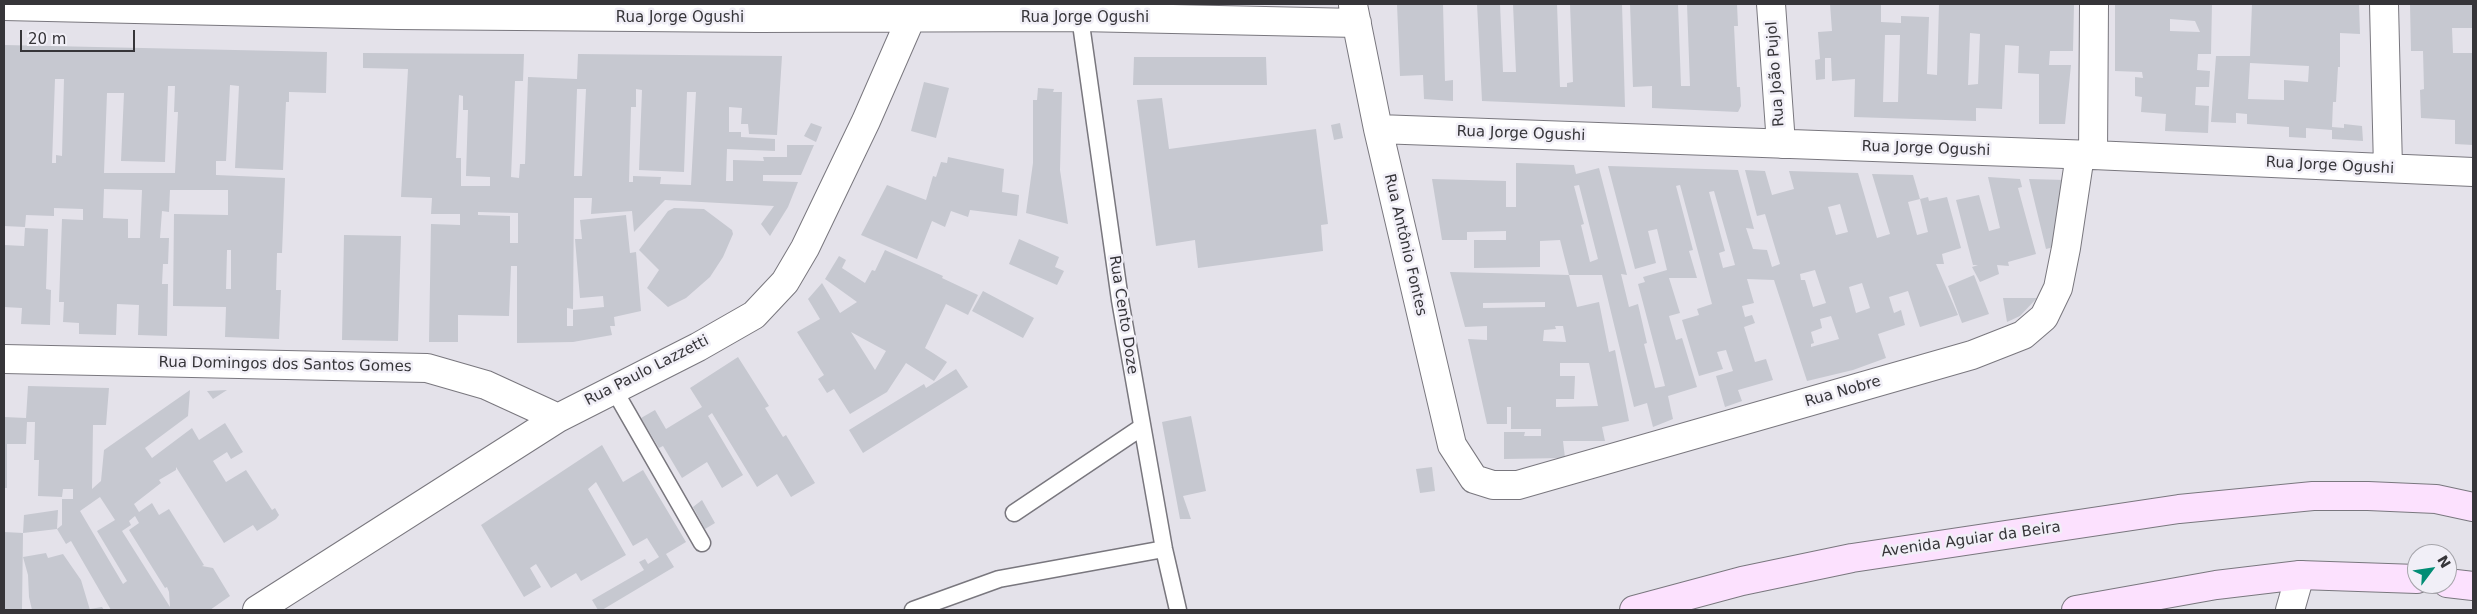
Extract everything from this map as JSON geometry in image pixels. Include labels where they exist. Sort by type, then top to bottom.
[{"type":"main road","name":"Avenida Aguiar da Beira","points":[[1634,610],[1742,581],[1852,558],[2179,509],[2312,496],[2436,499],[2473,507]]},
{"type":"main road","points":[[2076,610],[2216,585],[2300,575],[2407,579]]},
{"type":"main road","points":[[2457,584],[2473,586]]},
{"type":"street","name":"Rua João Pujol","points":[[1771,4],[1781,144]]},
{"type":"street","name":"Rua Nobre","points":[[1474,479],[1493,485],[1518,485],[1972,355],[2023,335],[2044,317],[2058,288],[2086,155],[2094,4]]},
{"type":"street","points":[[2384,4],[2388,168]]},
{"type":"street","name":"Rua Jorge Ogushi","points":[[4,6],[758,11],[911,18],[1355,13]]},
{"type":"street","name":"Rua Antônio Fontes","points":[[1355,13],[1378,129],[1452,445],[1474,479]]},
{"type":"street","name":"Rua Paulo Lazzetti","points":[[257,610],[558,418],[613,388],[698,347],[754,315],[785,282],[805,248],[911,18]]},
{"type":"street","name":"Rua Jorge Ogushi","points":[[1378,129],[2086,155],[2473,172]]},
{"type":"street","name":"Rua Domingos dos Santos Gomes","points":[[4,359],[427,368],[486,385],[558,418]]},
{"type":"street","points":[[2290,610],[2300,575]]},
{"type":"lane","name":"Rua Cento Doze","points":[[1080,17],[1100,166],[1142,426],[1164,549],[1178,610]]},
{"type":"lane","points":[[613,388],[702,544]]},
{"type":"lane","points":[[1014,513],[1142,426]]},
{"type":"lane","points":[[913,610],[999,580],[1164,549]]},
{"type":"building","points":[[1397,4],[1443,4],[1445,81],[1453,80],[1453,101],[1424,99],[1423,75],[1400,76]]},
{"type":"building","points":[[1477,4],[1500,4],[1503,72],[1516,72],[1513,4],[1557,4],[1560,87],[1567,87],[1567,83],[1573,82],[1570,4],[1622,4],[1625,107],[1482,101]]},
{"type":"building","points":[[1630,4],[1678,4],[1681,86],[1690,86],[1687,4],[1737,4],[1738,26],[1734,26],[1737,87],[1740,87],[1741,106],[1738,112],[1652,108],[1652,86],[1633,87]]},
{"type":"building","points":[[1830,4],[1881,4],[1881,22],[1901,23],[1901,16],[1929,17],[1927,74],[1937,75],[1939,4],[2074,4],[2073,51],[2050,51],[2049,65],[2071,65],[2065,124],[2039,124],[2039,74],[2018,73],[2019,46],[2005,45],[2002,109],[1976,108],[1976,121],[1854,117],[1855,79],[1832,81],[1831,58],[1825,58],[1825,79],[1816,80],[1815,60],[1820,59],[1818,32],[1832,31]],"holes":[[[1970,33],[1980,34],[1978,84],[1968,85]],[[1885,35],[1900,35],[1898,102],[1883,102]]]},
{"type":"building","points":[[2115,4],[2212,4],[2211,54],[2198,54],[2197,70],[2210,71],[2209,87],[2196,87],[2195,105],[2209,106],[2208,133],[2165,131],[2166,114],[2141,112],[2142,97],[2135,96],[2135,77],[2143,78],[2142,72],[2115,71]],"holes":[[[2170,19],[2195,21],[2200,32],[2170,31]]]},
{"type":"building","points":[[2252,4],[2359,4],[2360,34],[2340,33],[2340,67],[2338,67],[2336,102],[2333,102],[2332,127],[2344,128],[2344,124],[2362,126],[2363,141],[2332,139],[2332,130],[2306,128],[2306,138],[2289,137],[2289,127],[2247,124],[2247,114],[2236,113],[2236,123],[2211,122],[2216,56],[2250,56]],"holes":[[[2250,63],[2309,66],[2308,82],[2284,80],[2284,100],[2248,99]]]},
{"type":"building","points":[[2410,4],[2473,4],[2473,28],[2452,28],[2453,53],[2473,53],[2473,145],[2455,144],[2455,120],[2421,118],[2420,90],[2424,89],[2423,51],[2411,51]]},
{"type":"building","points":[[4,45],[327,52],[326,93],[289,92],[289,102],[286,102],[283,170],[235,168],[239,86],[230,85],[226,161],[216,161],[216,175],[285,178],[282,253],[277,253],[276,290],[281,290],[279,339],[225,337],[226,307],[173,306],[174,214],[228,215],[228,190],[170,190],[169,212],[162,211],[160,238],[169,238],[168,264],[163,264],[162,284],[168,284],[167,336],[138,335],[139,305],[117,304],[116,335],[79,334],[79,323],[63,322],[64,302],[59,302],[62,219],[83,220],[83,209],[54,208],[54,216],[26,215],[25,227],[4,226]],"holes":[[[55,79],[64,79],[62,156],[56,155],[56,163],[52,163]],[[168,86],[175,86],[174,112],[178,112],[175,173],[104,173],[107,93],[124,93],[121,161],[165,162]],[[104,189],[142,190],[140,238],[128,238],[128,219],[103,218]],[[227,250],[231,250],[231,289],[226,289]]]},
{"type":"building","points":[[363,53],[524,54],[523,81],[515,81],[511,177],[519,178],[520,164],[525,164],[528,77],[577,79],[578,54],[782,56],[777,135],[749,134],[748,124],[741,124],[742,108],[729,107],[729,132],[741,132],[741,137],[775,139],[775,151],[727,149],[726,181],[733,181],[733,160],[764,161],[763,157],[787,157],[787,145],[814,145],[801,175],[763,175],[763,181],[798,182],[788,207],[770,236],[761,224],[774,206],[665,200],[634,232],[632,211],[591,214],[592,198],[574,198],[573,309],[567,308],[567,326],[573,326],[573,310],[604,307],[603,296],[580,298],[575,239],[582,239],[580,220],[626,215],[630,253],[636,252],[641,311],[614,317],[615,326],[610,326],[612,335],[573,342],[517,343],[517,266],[511,266],[509,316],[458,315],[458,342],[429,342],[431,224],[460,225],[460,214],[431,214],[432,198],[401,197],[408,69],[363,68]],"holes":[[[577,89],[586,89],[582,176],[574,176]],[[636,89],[642,90],[639,170],[684,172],[687,92],[696,92],[691,185],[660,184],[661,177],[633,176],[633,182],[629,182],[631,107],[636,107]],[[459,95],[463,96],[463,110],[468,110],[466,176],[490,177],[490,186],[461,186],[461,158],[456,158]],[[478,212],[518,213],[518,243],[510,243],[510,216],[478,215]]]},
{"type":"building","points":[[1134,57],[1266,57],[1267,85],[1133,85]]},
{"type":"building","points":[[924,82],[949,88],[936,138],[911,131]]},
{"type":"building","points":[[1038,88],[1054,89],[1053,92],[1062,92],[1060,170],[1068,224],[1026,213],[1033,163],[1033,100],[1037,100]]},
{"type":"building","points":[[1162,98],[1169,149],[1316,129],[1328,224],[1321,225],[1323,251],[1198,268],[1195,240],[1156,246],[1137,100]]},
{"type":"building","points":[[811,123],[822,127],[816,142],[804,136]]},
{"type":"building","points":[[1340,123],[1343,138],[1334,140],[1331,125]]},
{"type":"building","points":[[948,157],[1004,169],[1002,192],[1019,195],[1017,216],[970,210],[968,217],[951,211],[945,227],[932,221],[917,259],[861,235],[887,185],[926,200],[933,176],[936,177],[941,162],[947,163]]},
{"type":"building","points":[[1516,163],[1574,165],[1576,174],[1599,168],[1627,275],[1621,274],[1629,307],[1638,304],[1647,343],[1644,344],[1655,388],[1665,386],[1638,284],[1645,282],[1643,277],[1667,270],[1657,229],[1648,231],[1656,263],[1635,269],[1608,166],[1738,170],[1754,229],[1746,228],[1753,249],[1767,250],[1772,267],[1780,264],[1765,214],[1757,216],[1745,170],[1765,171],[1772,195],[1794,189],[1789,171],[1858,173],[1877,238],[1890,234],[1872,174],[1913,175],[1920,199],[1928,197],[1929,201],[1947,197],[1961,248],[1942,254],[1944,264],[1936,264],[1958,315],[1920,327],[1908,291],[1889,297],[1894,313],[1901,310],[1905,325],[1878,334],[1886,358],[1853,370],[1807,381],[1774,280],[1747,279],[1754,303],[1742,306],[1745,317],[1752,315],[1755,323],[1744,327],[1755,362],[1766,359],[1773,380],[1738,390],[1742,401],[1725,407],[1716,376],[1733,371],[1726,350],[1717,352],[1723,369],[1699,376],[1682,320],[1699,315],[1697,309],[1712,304],[1680,185],[1676,186],[1693,250],[1689,251],[1697,278],[1669,278],[1680,313],[1669,316],[1676,340],[1682,338],[1697,387],[1668,396],[1673,419],[1653,427],[1647,403],[1634,407],[1602,275],[1569,275],[1560,240],[1540,241],[1540,267],[1474,268],[1474,240],[1506,240],[1506,231],[1467,232],[1467,240],[1442,240],[1432,179],[1506,181],[1506,207],[1516,207]],"holes":[[[1579,185],[1598,259],[1590,262],[1581,225],[1584,224],[1574,186]],[[1714,191],[1735,265],[1723,268],[1719,253],[1725,251],[1709,192]],[[1920,199],[1928,232],[1917,235],[1908,202]],[[1840,204],[1848,232],[1836,235],[1828,207]],[[1815,270],[1826,303],[1813,307],[1805,280],[1801,280],[1800,274]],[[1862,283],[1870,308],[1856,313],[1849,287]],[[1831,316],[1839,339],[1811,347],[1811,344],[1814,343],[1811,332],[1822,328],[1820,319]]]},
{"type":"building","points":[[1988,177],[2020,179],[2022,187],[2018,188],[2036,254],[2008,262],[2009,266],[1997,265],[1999,274],[1980,282],[1972,267],[1978,265],[1973,265],[1956,200],[1979,195],[1989,231],[2000,228]]},
{"type":"building","points":[[2029,179],[2065,180],[2058,246],[2046,249]]},
{"type":"building","points":[[674,208],[704,209],[732,230],[733,234],[723,257],[710,277],[686,298],[668,307],[647,288],[659,270],[639,250],[668,211]]},
{"type":"building","points":[[25,228],[48,229],[46,289],[51,290],[50,325],[21,324],[22,308],[4,307],[4,245],[24,246]]},
{"type":"building","points":[[344,235],[401,236],[398,341],[342,340]]},
{"type":"building","points":[[1019,239],[1059,257],[1055,267],[1064,271],[1057,285],[1009,264]]},
{"type":"building","points":[[885,250],[943,276],[942,278],[978,295],[968,315],[946,304],[925,348],[947,362],[934,381],[906,363],[887,392],[850,414],[834,389],[827,393],[818,379],[824,375],[797,332],[820,319],[808,299],[822,283],[840,313],[857,302],[825,279],[839,256],[846,260],[842,268],[865,283],[872,270],[875,271]],"holes":[[[851,332],[886,351],[875,370]]]},
{"type":"building","points":[[1450,272],[1569,275],[1577,307],[1599,302],[1609,352],[1615,350],[1629,421],[1602,427],[1605,441],[1563,441],[1565,458],[1504,459],[1504,432],[1525,432],[1524,436],[1541,436],[1541,429],[1511,429],[1511,407],[1507,407],[1507,424],[1487,424],[1468,339],[1487,340],[1487,326],[1465,327]],"holes":[[[1545,302],[1545,307],[1483,308],[1483,303]],[[1555,326],[1563,326],[1566,342],[1543,341],[1544,330],[1556,329]],[[1560,363],[1589,363],[1598,406],[1556,407],[1556,399],[1574,399],[1575,376],[1560,376]]]},
{"type":"building","points":[[1974,275],[1989,314],[1962,323],[1948,286]]},
{"type":"building","points":[[983,291],[1034,318],[1023,338],[972,311]]},
{"type":"building","points":[[2003,298],[2037,298],[2020,316],[2007,322]]},
{"type":"building","points":[[738,357],[769,406],[765,408],[783,437],[786,435],[815,483],[791,497],[777,474],[757,487],[712,413],[708,416],[743,475],[722,488],[707,462],[682,478],[663,446],[659,448],[641,418],[655,410],[666,429],[702,407],[690,388]]},
{"type":"building","points":[[956,369],[968,387],[863,453],[849,430],[924,384],[926,388]]},
{"type":"building","points":[[28,386],[109,388],[106,425],[93,425],[92,489],[101,481],[104,450],[190,390],[188,416],[145,448],[152,458],[192,428],[199,440],[225,423],[243,452],[231,459],[227,452],[213,461],[226,482],[246,470],[272,510],[275,508],[279,515],[257,531],[253,525],[224,543],[176,467],[176,470],[159,480],[161,483],[134,504],[139,512],[152,503],[159,515],[169,509],[204,565],[202,566],[213,568],[230,596],[210,610],[111,610],[71,541],[66,544],[57,529],[62,525],[62,499],[73,499],[73,489],[63,489],[62,497],[38,496],[39,460],[34,460],[35,422],[27,422],[26,444],[7,444],[7,488],[4,488],[4,417],[26,418]],"holes":[[[100,497],[115,520],[97,531],[127,581],[123,584],[80,511]],[[135,516],[139,523],[129,530],[165,588],[167,587],[170,607],[122,531],[131,525],[129,521]]]},
{"type":"building","points":[[227,390],[213,399],[207,391]]},
{"type":"building","points":[[1191,416],[1206,491],[1183,496],[1191,519],[1180,519],[1162,422]]},
{"type":"building","points":[[602,445],[623,482],[643,470],[686,542],[666,554],[674,567],[602,610],[598,610],[592,600],[644,570],[639,562],[645,559],[648,564],[659,557],[647,538],[633,546],[596,482],[588,489],[626,555],[581,581],[576,573],[551,588],[536,564],[530,568],[541,587],[524,597],[481,525]]},
{"type":"building","points":[[1432,467],[1435,491],[1420,493],[1416,469]]},
{"type":"building","points":[[702,500],[715,523],[705,529],[693,507]]},
{"type":"building","points":[[58,510],[57,529],[23,533],[24,515]]},
{"type":"building","points":[[4,532],[23,533],[22,609],[4,609]]},
{"type":"building","points":[[46,553],[48,558],[63,554],[81,580],[90,610],[32,610],[29,597],[28,575],[23,557]]},
{"type":"building","points":[[102,607],[104,610],[90,610],[90,609]]}]
